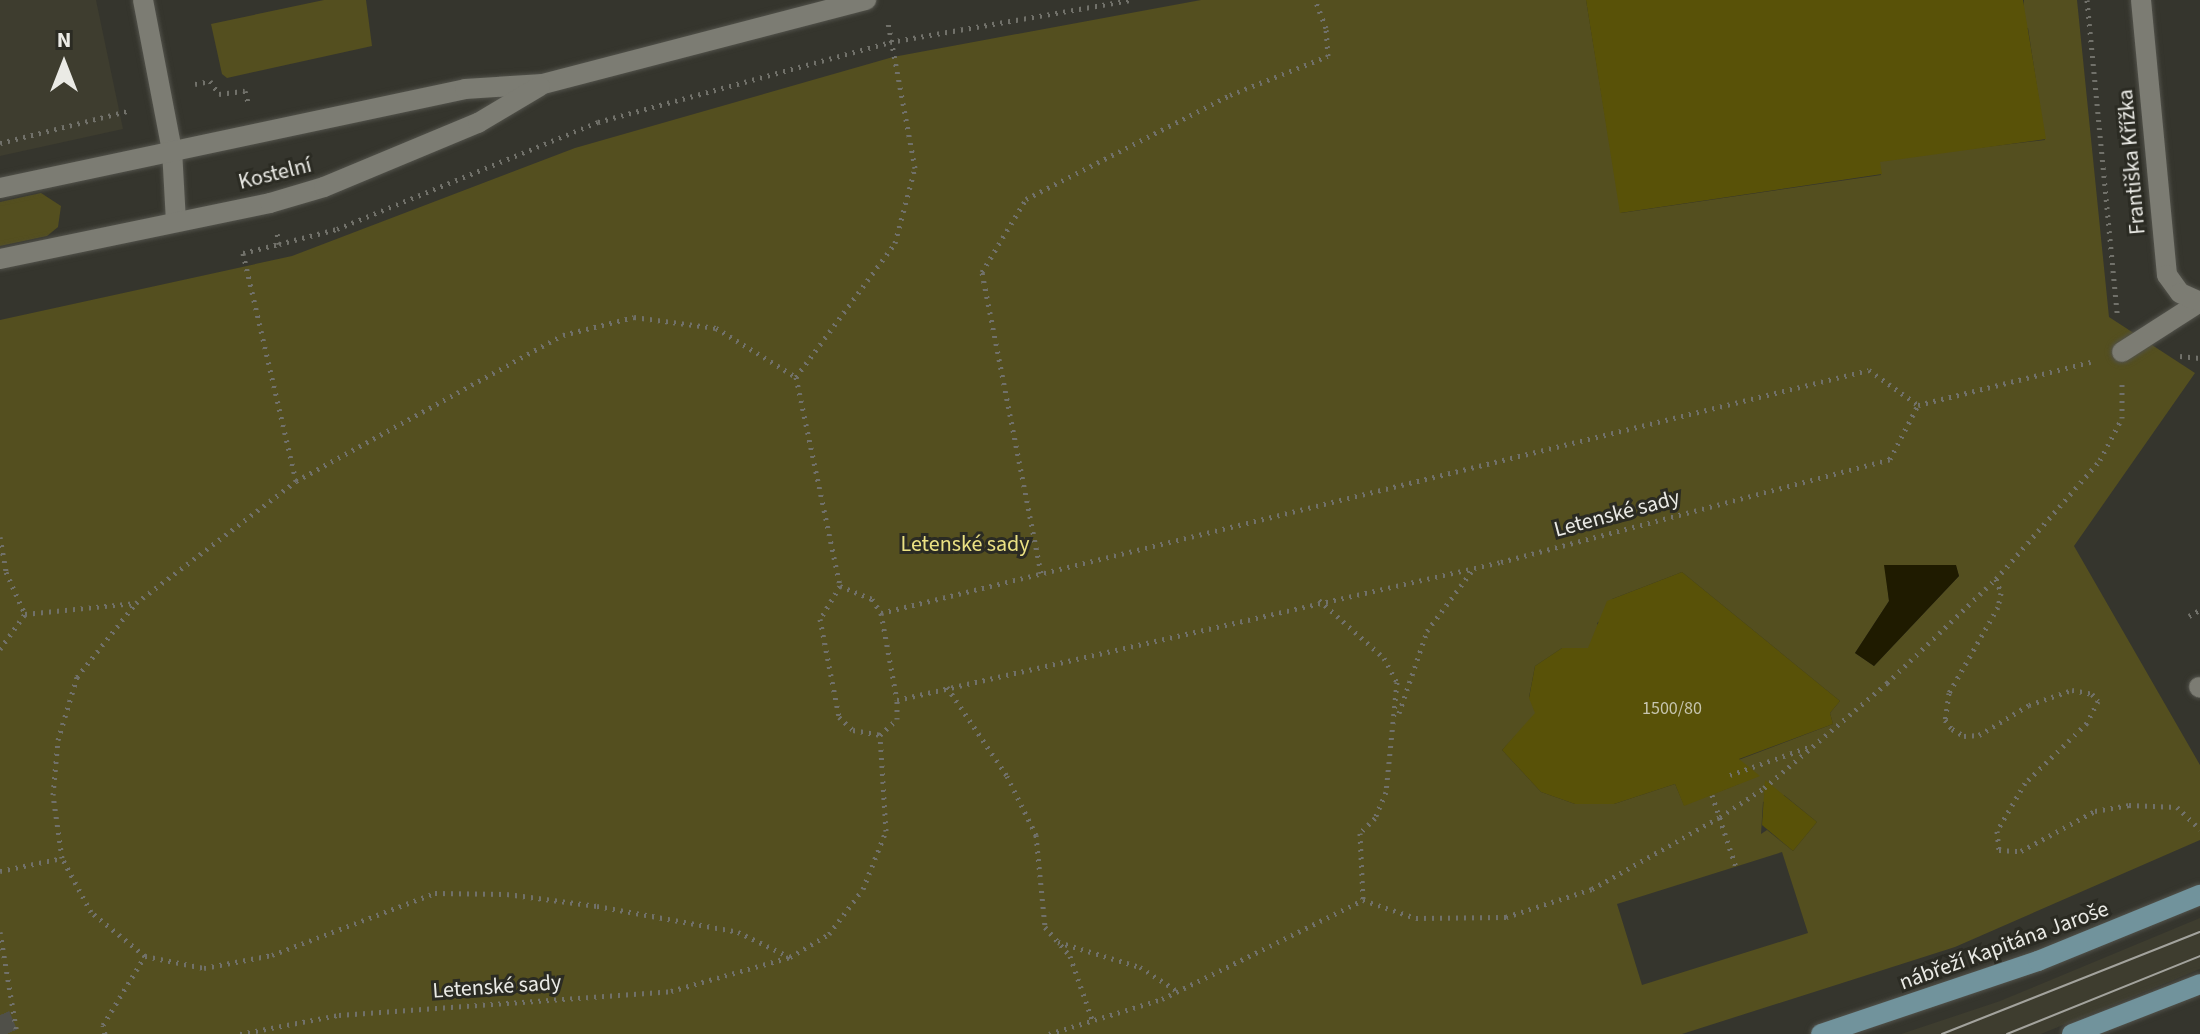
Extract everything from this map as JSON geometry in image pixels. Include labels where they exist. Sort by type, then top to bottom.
[{"type":"main road","name":"nábřeží Kapitána Jaroše","points":[[1821,1034],[2038,961],[2200,895]]},
{"type":"main road","points":[[2072,1034],[2200,984]]},
{"type":"street","points":[[143,0],[172,150],[176,222]]},
{"type":"street","name":"Kostelní","points":[[0,188],[465,89],[543,84],[833,4],[866,0]]},
{"type":"street","name":"Františka Křížka","points":[[2141,0],[2167,275],[2180,293],[2200,302]]},
{"type":"street","name":"Kostelní","points":[[0,259],[270,203],[324,187],[478,123],[543,84]]},
{"type":"street","points":[[2122,352],[2200,302]]},
{"type":"path","points":[[296,481],[243,253],[337,229],[598,122],[890,42],[1130,0]]},
{"type":"path","points":[[1041,573],[982,272],[1026,199],[1230,95],[1328,56],[1326,28],[1315,0]]},
{"type":"path","points":[[1049,1034],[1178,992],[1363,900],[1416,918],[1506,917],[1592,889],[1720,817],[1764,788],[1996,579],[2100,460],[2122,418],[2122,352],[2087,0]]},
{"type":"path","points":[[796,377],[895,243],[915,168],[886,14]]},
{"type":"path","points":[[0,143],[127,114],[128,97],[210,81],[219,94],[245,91]]},
{"type":"path","points":[[270,203],[279,244]]},
{"type":"path","points":[[790,957],[738,932],[507,894],[450,893],[435,893],[272,955],[204,968],[145,956],[91,912],[62,858],[53,795],[58,740],[77,677],[136,603],[296,481],[551,341],[634,317],[716,328],[796,377],[840,586],[820,619],[839,717],[853,730],[880,735],[897,719],[897,700],[881,613],[872,599],[840,586]]},
{"type":"path","points":[[881,613],[1869,370],[1918,405],[2122,352],[2200,358]]},
{"type":"path","name":"Letenské sady","points":[[897,700],[1319,600],[1474,568],[1890,459],[1918,405]]},
{"type":"path","points":[[0,537],[6,572],[25,614]]},
{"type":"path","points":[[1397,718],[1427,631],[1474,568]]},
{"type":"path","points":[[1996,579],[2001,593],[1998,607],[1949,693],[1945,720],[1952,729],[1964,736],[1979,735],[2029,705],[2072,690],[2092,694],[2098,701],[2087,723],[2025,783],[1997,831],[1999,850],[2021,851],[2095,811],[2129,805],[2177,807],[2200,829]]},
{"type":"path","points":[[1319,600],[1384,658],[1397,682],[1397,718],[1386,792],[1375,818],[1360,833],[1363,900]]},
{"type":"path","points":[[0,649],[25,614],[136,603]]},
{"type":"path","points":[[2189,616],[2200,610]]},
{"type":"path","points":[[947,687],[1007,776],[1036,835],[1042,874],[1039,906],[1045,927],[1070,956],[1093,1022]]},
{"type":"path","name":"Letenské sady","points":[[240,1034],[339,1015],[671,991],[790,957],[829,934],[863,889],[886,831],[880,735]]},
{"type":"path","points":[[1730,775],[1814,745]]},
{"type":"path","points":[[1712,795],[1736,867]]},
{"type":"path","points":[[0,871],[62,858]]},
{"type":"path","points":[[0,932],[17,1034]]},
{"type":"path","points":[[1057,942],[1140,967],[1178,992]]},
{"type":"path","points":[[105,1034],[103,1025],[145,956]]},
{"type":"shaded area","points":[[0,0],[96,0],[123,129],[0,156]]},
{"type":"shaded area","points":[[1884,565],[1956,565],[1959,576],[1874,666],[1855,653],[1889,601]]},
{"type":"shaded area","points":[[2200,918],[2200,969],[2041,1034],[1901,1034],[2000,1001]]},
{"type":"green space","points":[[324,0],[366,0],[372,46],[227,78],[222,74],[211,24]]},
{"type":"green space","name":"Letenské sady","points":[[1201,0],[1586,0],[1621,213],[1881,175],[1863,57],[1918,49],[1935,153],[2045,140],[2028,28],[2022,28],[2024,0],[2077,0],[2109,317],[2195,373],[2074,546],[2200,765],[2200,840],[1955,947],[1682,1034],[0,1034],[0,320],[292,256],[575,148],[893,57]],"holes":[[[1885,565],[1956,566],[1959,576],[1874,666],[1855,653],[1889,601]],[[1682,572],[1840,701],[1830,713],[1833,724],[1720,767],[1739,784],[1684,805],[1675,784],[1614,804],[1575,804],[1541,792],[1502,750],[1528,722],[1554,742],[1590,743],[1623,724],[1636,690],[1635,663],[1614,632],[1601,632],[1597,623],[1615,611],[1612,599]],[[1562,648],[1594,654],[1613,681],[1606,713],[1579,731],[1547,725],[1529,697],[1535,666]],[[1784,795],[1817,822],[1793,851],[1767,830],[1761,834],[1763,802]],[[1782,852],[1808,933],[1642,985],[1617,904]]]},
{"type":"green space","points":[[41,193],[61,206],[58,227],[47,236],[0,246],[0,202]]},
{"type":"building","points":[[1586,0],[2023,0],[2046,139],[1880,162],[1882,174],[1620,213]]},
{"type":"building","points":[[1682,572],[1840,701],[1830,713],[1833,724],[1739,759],[1760,776],[1684,806],[1675,784],[1614,804],[1575,804],[1541,792],[1502,750],[1535,713],[1529,698],[1535,666],[1562,648],[1588,648],[1607,601]]},
{"type":"building","points":[[1765,780],[1817,822],[1793,851],[1762,825]]},
{"type":"tunnel","points":[[0,1015],[8,1034]]},
{"type":"tram line","points":[[1942,1034],[2200,932]]},
{"type":"tram line","points":[[2007,1034],[2200,956]]}]
